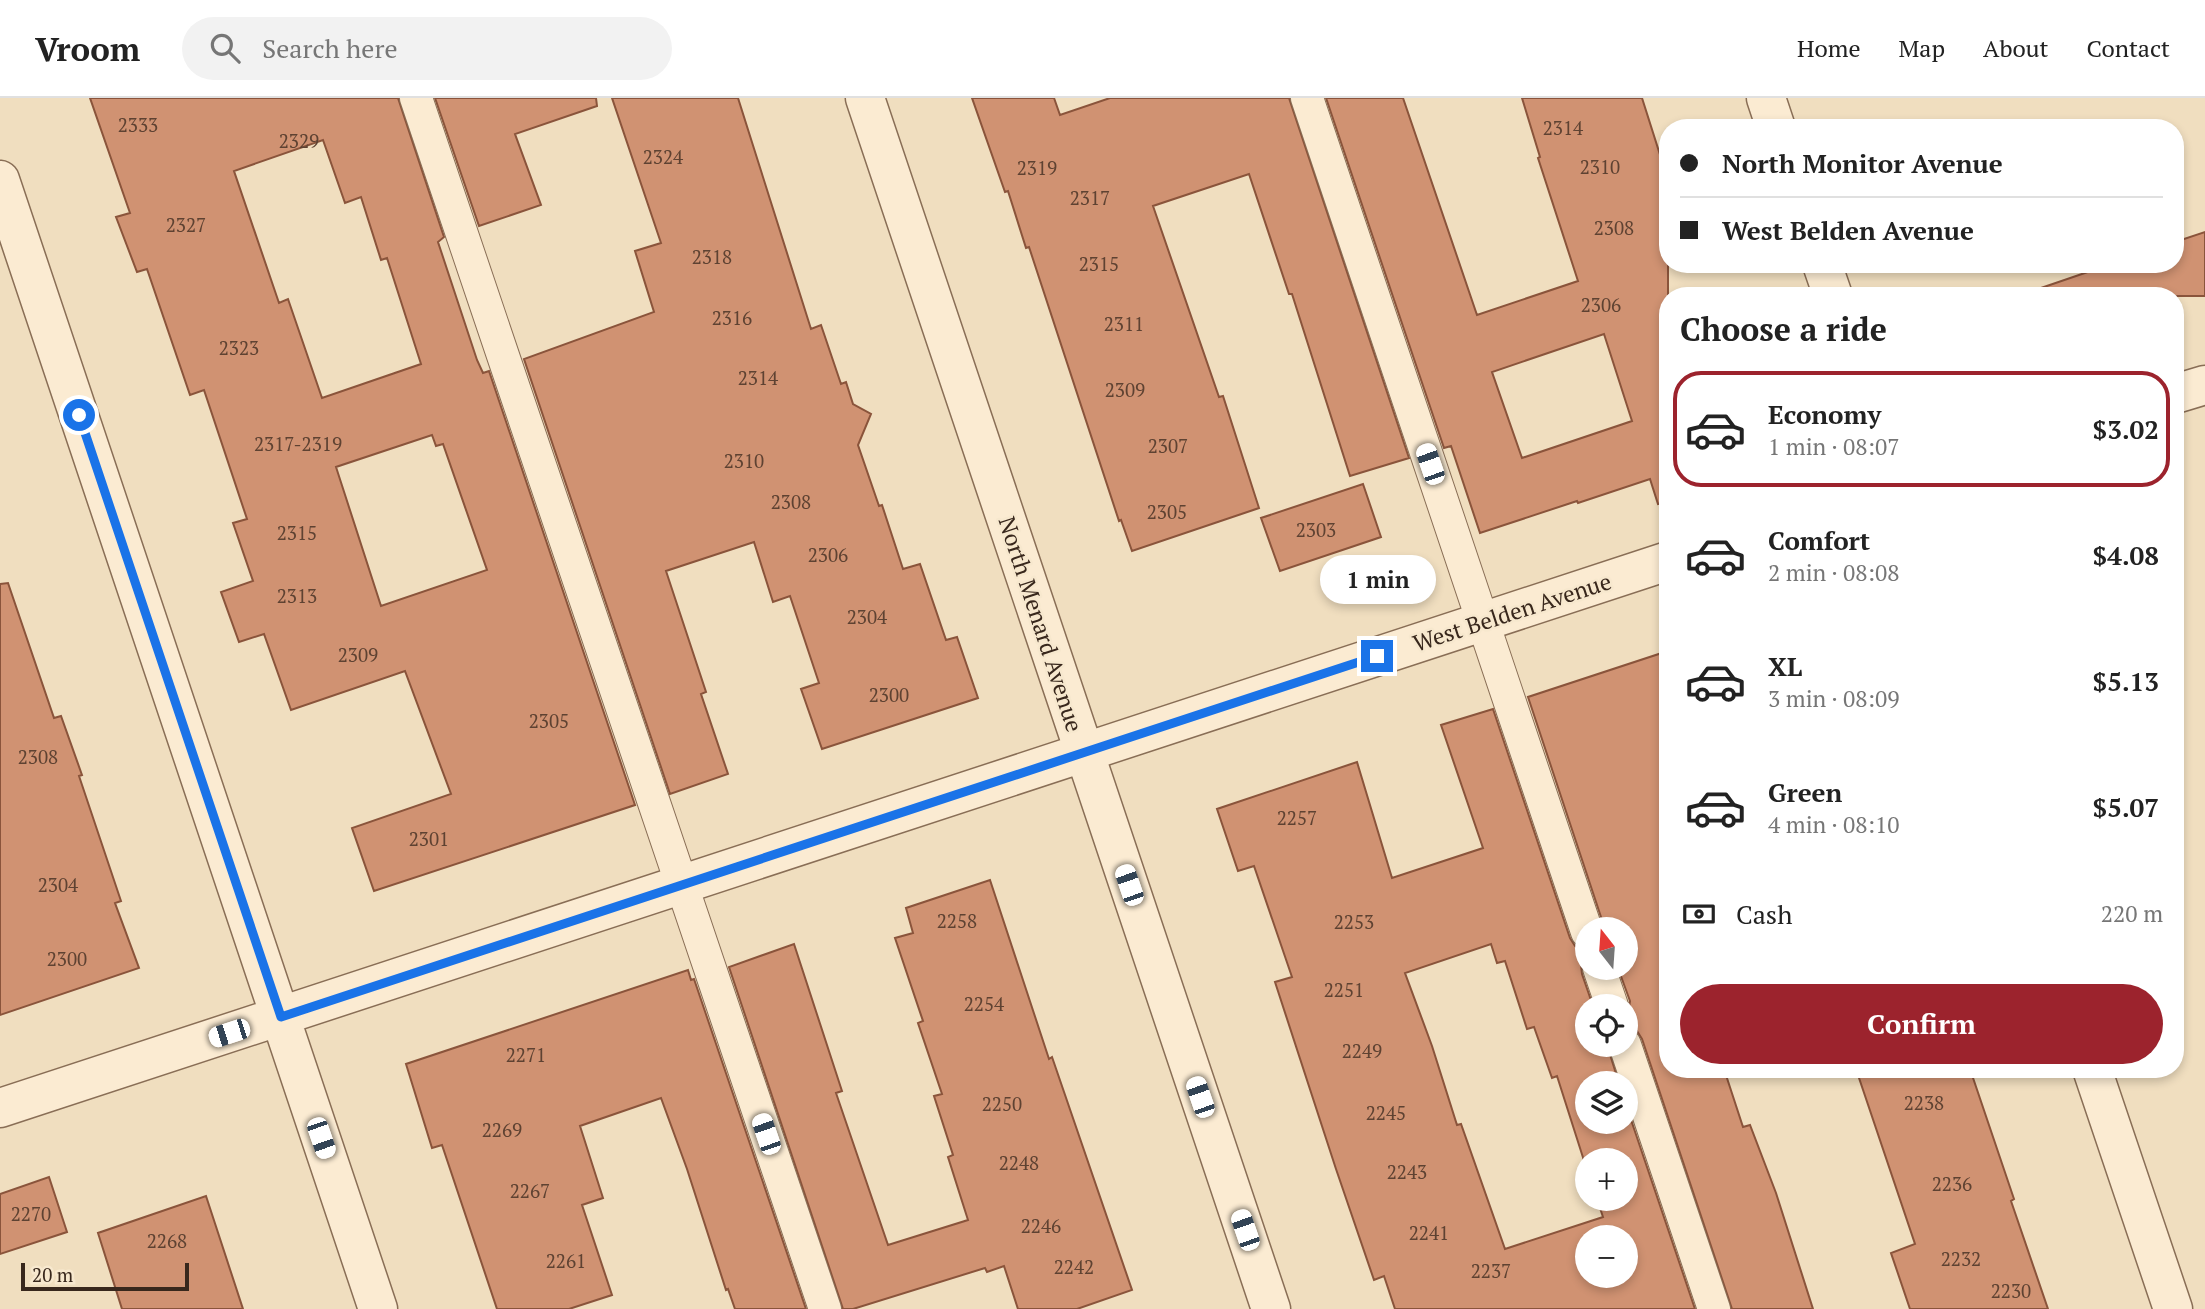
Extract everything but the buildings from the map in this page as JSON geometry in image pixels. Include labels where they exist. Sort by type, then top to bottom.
[{"type":"street","name":"North Menard Avenue","points":[[866,98],[1271,1309]]},
{"type":"street","points":[[1766,98],[1773,119]]},
{"type":"street","points":[[0,180],[378,1309]]},
{"type":"street","points":[[2184,391],[2205,384]]},
{"type":"street","name":"West Belden Avenue","points":[[0,1108],[1659,564]]},
{"type":"street","points":[[2095,1078],[2173,1309]]},
{"type":"lane","points":[[416,98],[825,1309]]},
{"type":"lane","points":[[1307,98],[1582,917]]},
{"type":"lane","points":[[1629,1057],[1714,1309]]},
{"type":"route","points":[[79,415],[281,1017],[1377,656]]}]
